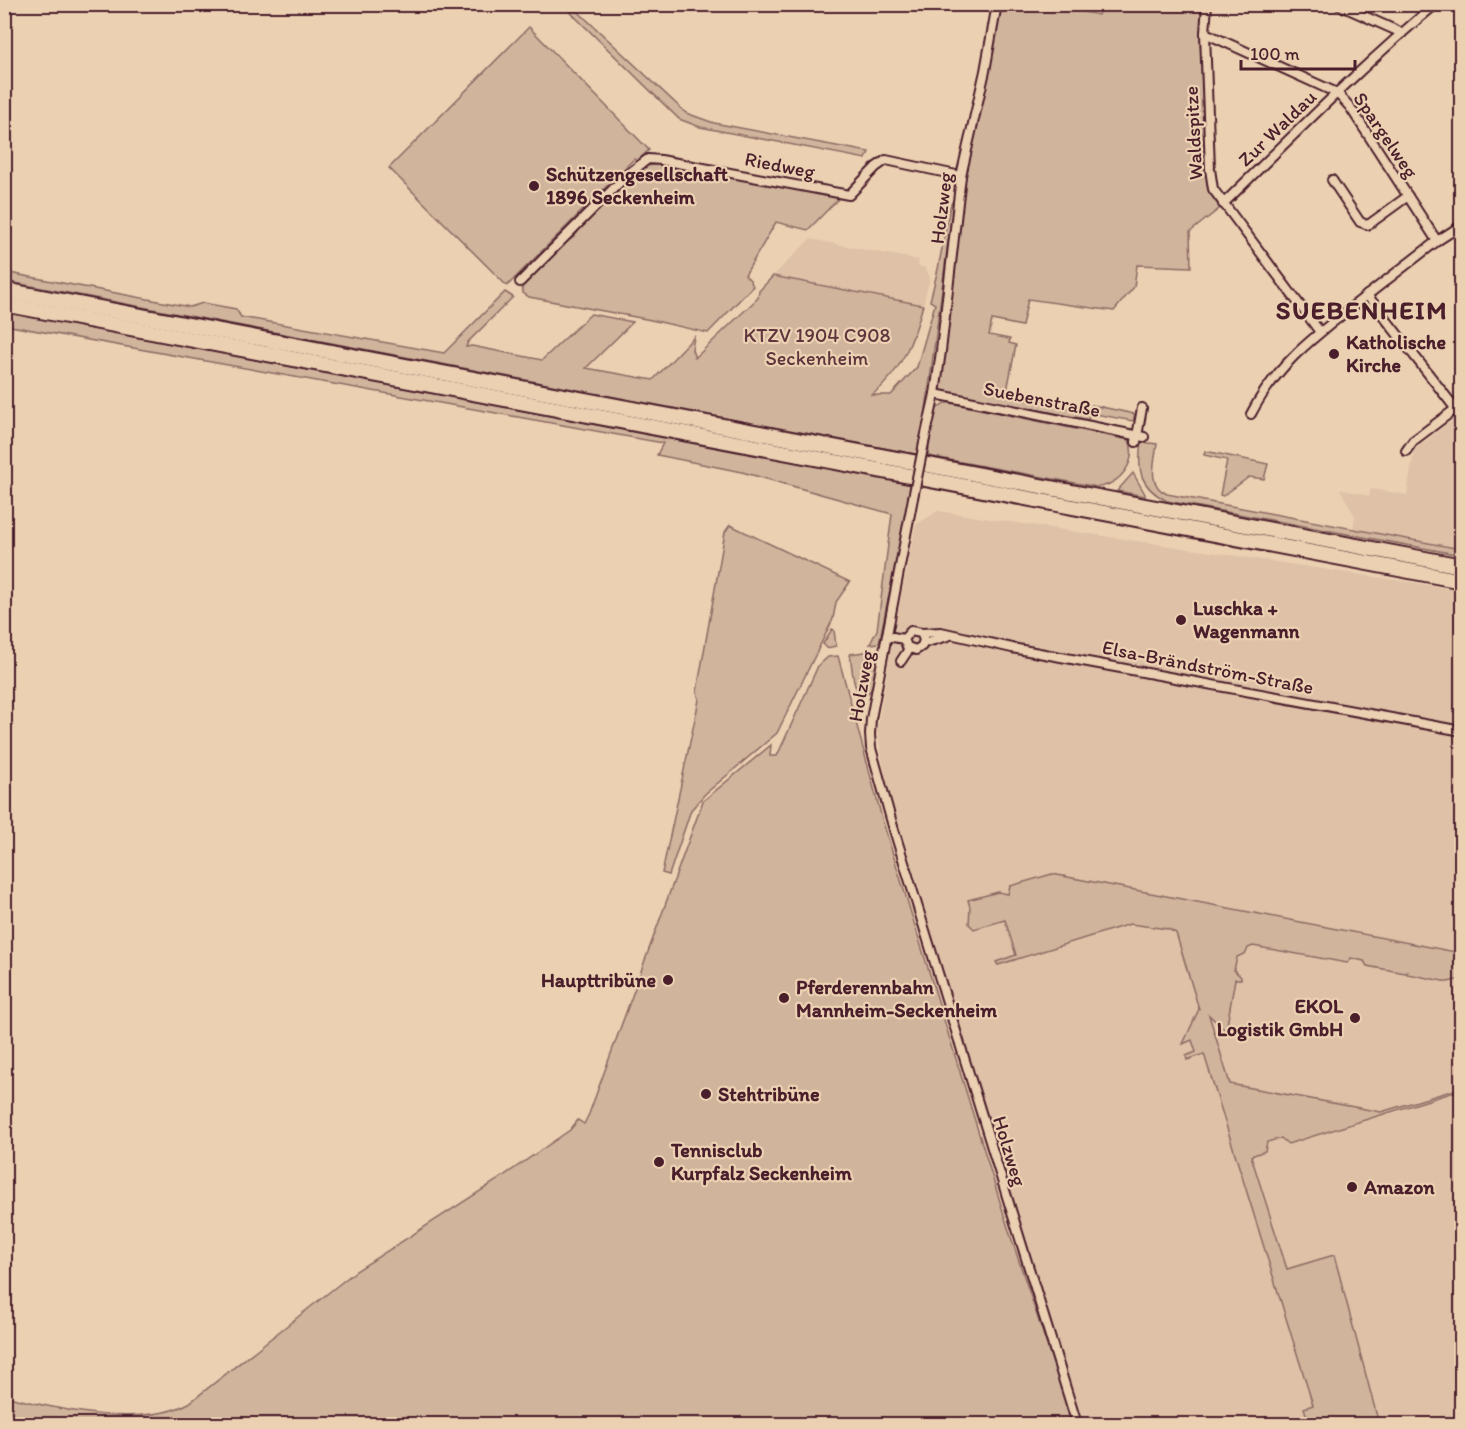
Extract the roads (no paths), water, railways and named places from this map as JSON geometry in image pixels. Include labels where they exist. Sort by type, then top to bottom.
[{"type":"highway","points":[[4,290],[1461,566]]},
{"type":"highway","points":[[4,304],[1461,581]]},
{"type":"street","name":"Holzweg","points":[[997,4],[961,176],[934,394],[886,636],[870,734],[871,748],[904,861],[1077,1425]]},
{"type":"street","name":"Waldspitze","points":[[1207,4],[1210,177],[1213,189],[1320,332]]},
{"type":"street","points":[[1337,4],[1402,33]]},
{"type":"street","name":"Zur Waldau","points":[[1223,204],[1337,93],[1436,4]]},
{"type":"street","name":"Spargelweg","points":[[1206,33],[1337,93],[1350,107],[1437,241]]},
{"type":"street","name":"Riedweg","points":[[520,282],[628,174],[648,159],[849,195],[885,160],[961,176]]},
{"type":"street","name":"Spargelweg","points":[[1332,180],[1360,222],[1368,225],[1408,196]]},
{"type":"street","points":[[1251,414],[1262,393],[1297,351],[1437,241],[1461,225]]},
{"type":"street","points":[[1367,295],[1458,406],[1413,441],[1406,451]]},
{"type":"street","name":"Suebenstraße","points":[[934,394],[1139,438],[1142,408]]},
{"type":"street","points":[[916,630],[921,633],[924,643],[916,650],[909,649],[905,645],[906,634],[916,630]]},
{"type":"street","name":"Elsa-Brändström-Straße","points":[[921,633],[941,632],[949,636],[1461,731]]},
{"type":"street","points":[[886,636],[904,639]]},
{"type":"street","name":"Elsa-Brändström-Straße","points":[[924,643],[949,636]]},
{"type":"street","points":[[902,661],[909,649]]},
{"type":"place","name":"Schützengesellschaft 1896 Seckenheim","points":[[534,186]]},
{"type":"place","name":"Katholische Kirche","points":[[1334,354]]},
{"type":"place","name":"Luschka + Wagenmann","points":[[1181,620]]},
{"type":"place","name":"Haupttribüne","points":[[668,980]]},
{"type":"place","name":"Pferderennbahn Mannheim-Seckenheim","points":[[784,998]]},
{"type":"place","name":"EKOL Logistik GmbH","points":[[1355,1018]]},
{"type":"place","name":"Stehtribüne","points":[[706,1094]]},
{"type":"place","name":"Tennisclub Kurpfalz Seckenheim","points":[[659,1162]]},
{"type":"place","name":"Amazon","points":[[1352,1187]]},
{"type":"district","name":"SUEBENHEIM","points":[[1362,310]]},
{"type":"park label","name":"KTZV 1904 C908 Seckenheim","points":[[817,346]]}]
